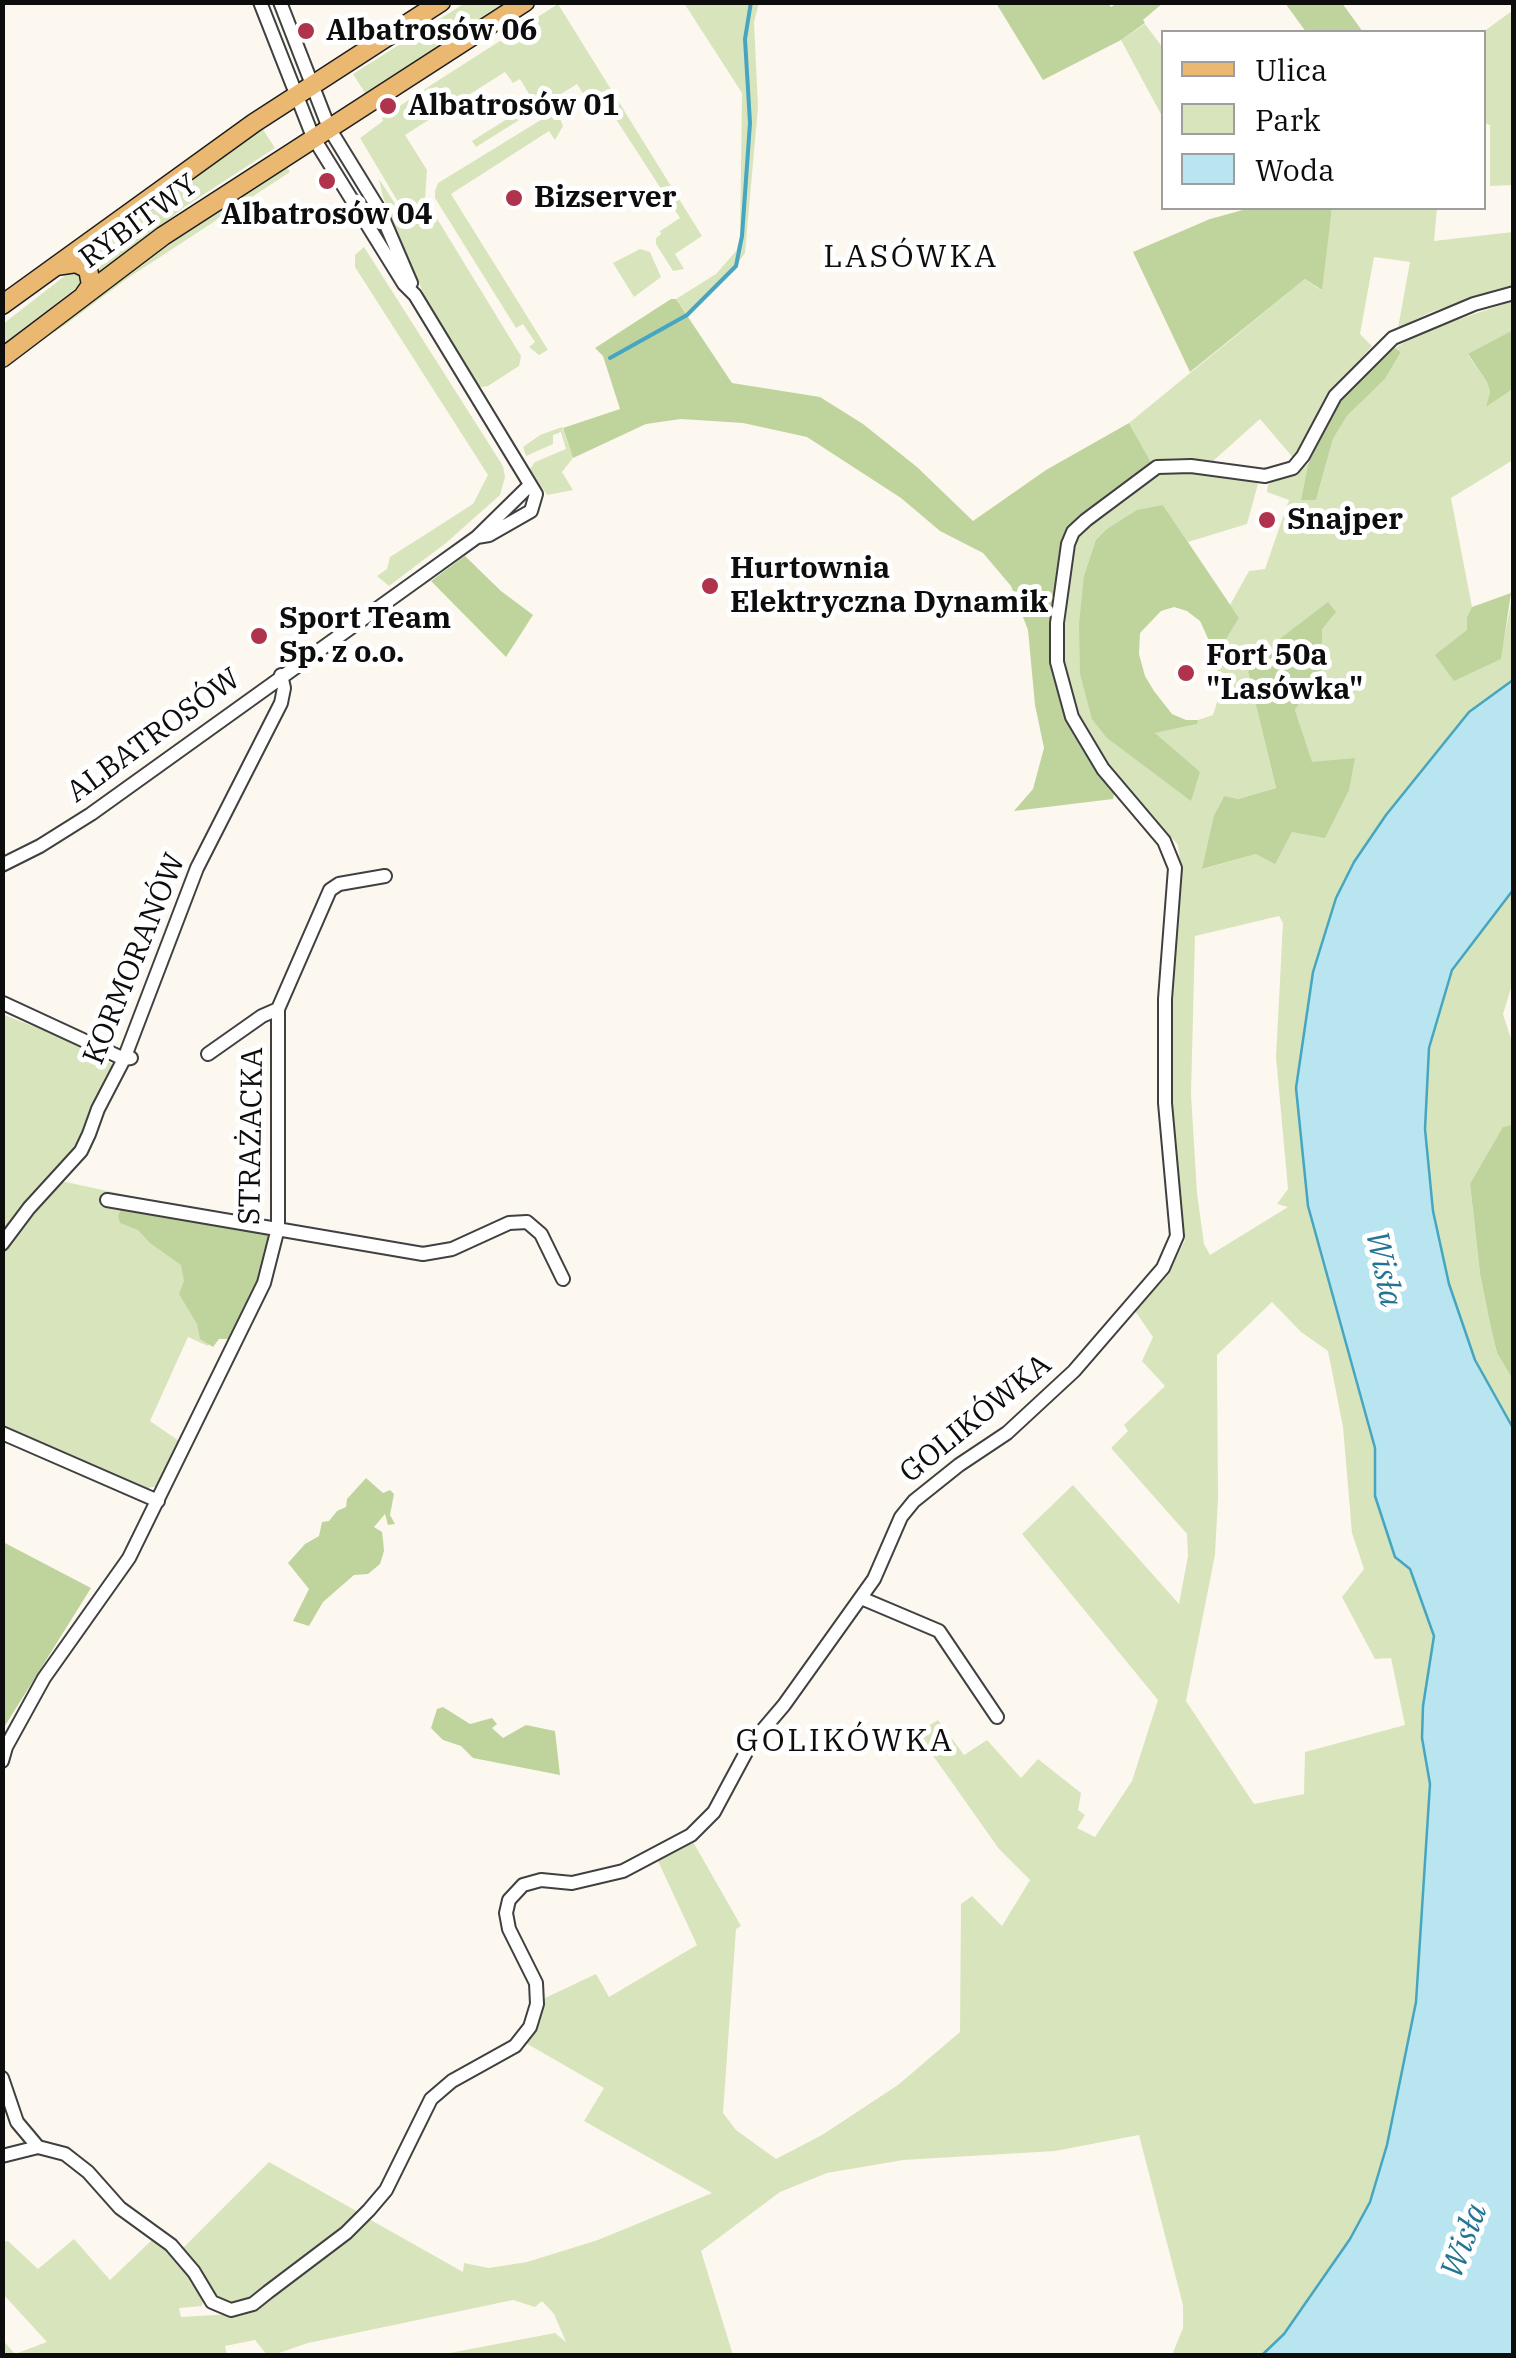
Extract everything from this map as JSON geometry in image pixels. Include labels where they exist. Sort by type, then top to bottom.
[{"type":"main road","name":"RYBITWY","points":[[2,305],[294,95],[441,2]]},
{"type":"main road","name":"RYBITWY","points":[[2,358],[163,236],[525,2]]},
{"type":"main road","points":[[47,271],[71,262],[85,266],[92,281],[84,295]]},
{"type":"street","points":[[260,2],[294,95],[321,133],[404,284],[415,295],[533,490]]},
{"type":"street","points":[[280,2],[311,84],[321,133]]},
{"type":"street","name":"GOLIKÓWKA","points":[[38,2147],[65,2154],[88,2172],[120,2208],[171,2245],[212,2302],[231,2310],[253,2304],[346,2233],[386,2190],[430,2099],[452,2081],[515,2046],[530,2027],[537,2004],[536,1983],[509,1930],[509,1900],[523,1884],[541,1880],[572,1883],[623,1871],[691,1835],[714,1812],[750,1744],[784,1705],[874,1579],[901,1516],[914,1501],[1006,1433],[1074,1371],[1163,1268],[1178,1236],[1165,1104],[1165,999],[1175,868],[1164,840],[1102,769],[1072,717],[1057,662],[1068,544],[1073,532],[1157,467],[1190,466],[1266,476],[1290,469],[1304,456],[1335,396],[1393,338],[1458,310],[1514,292]]},
{"type":"street","name":"ALBATROSÓW","points":[[2,865],[91,814],[477,538],[533,490]]},
{"type":"street","name":"ALBATROSÓW","points":[[477,538],[490,535],[531,511],[533,490]]},
{"type":"street","name":"KORMORANÓW","points":[[2,1244],[81,1150],[128,1058],[198,868],[281,703],[282,675]]},
{"type":"street","points":[[278,1009],[330,890],[338,884],[384,876]]},
{"type":"street","points":[[2,1003],[128,1058]]},
{"type":"street","name":"STRAŻACKA","points":[[2,1761],[44,1678],[128,1558],[264,1283],[278,1228],[278,1009],[208,1054]]},
{"type":"street","points":[[107,1200],[423,1254],[452,1249],[509,1224],[527,1222],[541,1234],[563,1279]]},
{"type":"street","points":[[2,1433],[158,1501]]},
{"type":"street","points":[[861,1598],[940,1630],[997,1717]]},
{"type":"street","points":[[2,2078],[17,2122],[38,2147],[2,2156]]},
{"type":"green space","points":[[465,3],[514,3],[367,96],[353,74]]},
{"type":"green space","points":[[684,3],[759,3],[754,22],[758,107],[745,253],[687,315],[676,299],[716,274],[736,251],[740,238],[742,93]]},
{"type":"green space","points":[[996,3],[1108,3],[1111,7],[1118,3],[1163,3],[1143,20],[1145,23],[1121,40],[1043,80]]},
{"type":"green space","points":[[1285,3],[1342,3],[1362,30],[1305,30]]},
{"type":"green space","points":[[558,4],[702,236],[675,254],[684,269],[673,271],[656,238],[680,218],[599,93],[587,100],[577,84],[476,147],[472,141],[534,102],[520,79],[513,83],[505,72],[405,135],[427,170],[425,199],[521,356],[519,366],[481,387],[430,309],[379,179],[396,205],[398,202],[360,138],[382,118]]},
{"type":"green space","points":[[1512,11],[1513,185],[1490,186],[1486,30]]},
{"type":"green space","points":[[1145,24],[1161,45],[1161,114],[1121,40]]},
{"type":"green space","points":[[549,115],[559,116],[563,126],[555,140],[549,131],[451,194],[548,350],[539,355],[529,347],[535,342],[523,324],[516,328],[435,198],[435,191],[438,183]]},
{"type":"green space","points":[[262,128],[275,148],[183,208],[98,278],[81,257]]},
{"type":"green space","points":[[287,167],[290,172],[6,363],[136,263]]},
{"type":"green space","points":[[1243,210],[1332,210],[1322,290],[1305,279],[1190,372],[1133,252],[1210,219]]},
{"type":"green space","points":[[1332,210],[1437,210],[1434,241],[1513,232],[1513,286],[1431,312],[1398,328],[1410,262],[1374,257],[1360,334],[1372,346],[1328,397],[1295,460],[1260,419],[1212,462],[1185,458],[1152,464],[1129,423],[1305,279],[1321,290]]},
{"type":"green space","points":[[364,247],[503,466],[505,477],[500,495],[389,586],[377,576],[387,569],[390,557],[473,504],[488,475],[355,267],[355,255]]},
{"type":"green space","points":[[640,249],[650,252],[661,277],[634,297],[613,263]]},
{"type":"green space","points":[[77,269],[83,280],[80,285],[3,344],[3,324]]},
{"type":"green space","points":[[676,299],[732,383],[820,397],[863,424],[917,467],[973,521],[1046,470],[1129,423],[1152,464],[1093,507],[1065,539],[1059,553],[1052,633],[1052,662],[1071,730],[1114,794],[1113,799],[1014,811],[1033,789],[1044,748],[1035,705],[1028,630],[1011,586],[983,553],[940,531],[901,498],[807,437],[743,423],[681,419],[646,424],[573,458],[563,428],[620,409],[603,356],[595,348]]},
{"type":"green space","points":[[1513,301],[1513,330],[1468,355],[1487,382],[1487,406],[1513,389],[1513,460],[1451,498],[1472,607],[1467,630],[1500,659],[1513,593],[1513,680],[1469,712],[1386,815],[1313,972],[1296,1088],[1308,1206],[1375,1448],[1375,1496],[1410,1568],[1434,1636],[1422,1738],[1430,1784],[1416,2002],[1387,2145],[1370,2202],[1350,2239],[1284,2334],[1262,2355],[1172,2355],[1183,2328],[1183,2305],[1139,2135],[1055,2151],[903,2160],[827,2173],[780,2192],[701,2251],[733,2355],[439,2355],[555,2333],[566,2342],[554,2314],[542,2301],[535,2307],[513,2300],[308,2343],[273,2355],[267,2355],[255,2340],[225,2346],[227,2355],[3,2355],[2,2339],[15,2354],[47,2342],[3,2294],[3,2242],[8,2241],[38,2269],[74,2239],[110,2280],[152,2240],[177,2259],[203,2298],[202,2306],[179,2308],[181,2317],[250,2313],[369,2219],[463,2272],[464,2263],[489,2268],[527,2262],[598,2240],[712,2193],[584,2121],[604,2088],[524,2042],[545,1998],[596,1974],[609,1997],[697,1945],[658,1861],[692,1840],[741,1926],[736,1929],[723,2113],[736,2130],[776,2159],[822,2135],[898,2085],[960,2032],[961,1904],[972,1896],[1002,1926],[1030,1880],[999,1849],[917,1733],[938,1720],[964,1755],[987,1740],[1021,1778],[1038,1759],[1081,1793],[1078,1810],[1085,1815],[1077,1828],[1095,1837],[1132,1781],[1158,1700],[1022,1534],[1073,1485],[1179,1604],[1188,1556],[1187,1534],[1111,1448],[1128,1431],[1124,1425],[1165,1386],[1142,1361],[1153,1337],[1135,1311],[1169,1274],[1185,1240],[1171,1113],[1170,1008],[1180,861],[1178,845],[1108,763],[1075,707],[1062,654],[1074,543],[1081,533],[1164,472],[1185,469],[1253,478],[1258,484],[1247,524],[1188,542],[1163,505],[1107,529],[1154,733],[1196,724],[1213,715],[1219,696],[1216,656],[1239,618],[1230,605],[1249,571],[1265,569],[1289,500],[1267,492],[1268,485],[1274,478],[1290,475],[1308,464],[1301,500],[1316,500],[1333,439],[1347,416],[1385,379],[1401,352],[1395,348],[1421,332]],"holes":[[[1328,603],[1322,629],[1322,669],[1295,710],[1311,762],[1256,854],[1203,869],[1214,815],[1223,797],[1238,799],[1276,788],[1248,672],[1252,660]],[[1279,916],[1283,923],[1276,1057],[1288,1189],[1277,1204],[1288,1207],[1210,1255],[1204,1244],[1197,1193],[1191,1094],[1195,936]],[[1272,1302],[1301,1332],[1328,1351],[1343,1427],[1352,1533],[1364,1569],[1342,1597],[1375,1659],[1391,1658],[1405,1725],[1305,1752],[1304,1794],[1254,1804],[1186,1701],[1215,1555],[1217,1355]]]},
{"type":"green space","points":[[1513,330],[1513,389],[1486,407],[1490,392],[1487,382],[1468,354]]},
{"type":"green space","points":[[1395,348],[1401,352],[1385,379],[1347,416],[1333,439],[1316,500],[1301,500],[1308,464],[1339,403],[1375,362]]},
{"type":"green space","points":[[562,427],[573,458],[562,472],[573,490],[547,495],[530,469],[535,462],[566,449],[561,432],[553,435],[553,444],[526,456],[523,447]]},
{"type":"green space","points":[[1163,505],[1239,618],[1216,656],[1200,621],[1174,607],[1161,611],[1140,633],[1139,654],[1154,691],[1172,714],[1198,720],[1197,724],[1155,733],[1200,772],[1191,801],[1107,738],[1092,719],[1080,674],[1079,624],[1084,576],[1096,540],[1137,510]]},
{"type":"green space","points":[[465,556],[533,615],[506,657],[431,581]]},
{"type":"green space","points":[[1511,593],[1501,659],[1454,681],[1435,655],[1467,630],[1472,607]]},
{"type":"green space","points":[[1328,602],[1336,612],[1322,629],[1322,669],[1295,710],[1312,762],[1355,758],[1349,790],[1325,838],[1292,832],[1275,864],[1256,854],[1202,869],[1214,815],[1224,796],[1238,799],[1276,788],[1248,672],[1252,660]]},
{"type":"green space","points":[[1513,890],[1513,982],[1503,1014],[1513,1045],[1513,1125],[1503,1128],[1470,1185],[1490,1324],[1497,1353],[1513,1380],[1513,1428],[1475,1360],[1449,1284],[1433,1211],[1425,1129],[1429,1048],[1452,970]]},
{"type":"green space","points":[[2,1014],[68,1040],[114,1065],[77,1151],[2,1241]]},
{"type":"green space","points":[[1514,1125],[1513,1380],[1497,1353],[1490,1324],[1470,1184],[1503,1127]]},
{"type":"green space","points":[[61,1181],[274,1227],[253,1298],[218,1329],[208,1346],[188,1337],[150,1421],[179,1441],[158,1486],[142,1489],[3,1426],[2,1249]]},
{"type":"green space","points":[[121,1209],[270,1235],[253,1298],[231,1339],[219,1339],[213,1347],[200,1339],[197,1324],[179,1294],[184,1281],[181,1265],[138,1230],[120,1223]]},
{"type":"green space","points":[[366,1478],[383,1493],[390,1490],[394,1494],[390,1515],[395,1524],[388,1525],[385,1514],[374,1527],[382,1532],[384,1551],[380,1564],[368,1574],[354,1575],[323,1602],[309,1626],[293,1621],[309,1589],[288,1563],[305,1544],[319,1536],[322,1522],[346,1507],[347,1499]]},
{"type":"green space","points":[[3,1542],[91,1588],[3,1729]]},
{"type":"green space","points":[[443,1707],[470,1724],[492,1718],[497,1724],[492,1728],[503,1738],[526,1725],[555,1731],[560,1775],[473,1758],[431,1728],[437,1709]]},
{"type":"green space","points":[[269,2162],[360,2213],[256,2297],[233,2305],[216,2299],[179,2252]]},
{"type":"water","name":"Wisła","points":[[1513,680],[1513,890],[1452,970],[1429,1048],[1425,1129],[1433,1211],[1449,1284],[1475,1360],[1513,1428],[1513,2355],[1262,2355],[1284,2334],[1350,2239],[1370,2202],[1387,2145],[1416,2002],[1430,1784],[1422,1738],[1434,1636],[1410,1569],[1395,1557],[1375,1496],[1375,1448],[1308,1206],[1296,1088],[1313,972],[1336,898],[1354,862],[1386,815],[1469,712]]},
{"type":"waterway","points":[[610,358],[687,315],[736,266],[742,236],[750,123],[745,39],[751,2]]},
{"type":"place","name":"Albatrosów 06","points":[[306,31]]},
{"type":"place","name":"Albatrosów 01","points":[[388,106]]},
{"type":"place","name":"Albatrosów 04","points":[[327,181]]},
{"type":"place","name":"Bizserver","points":[[514,198]]},
{"type":"place","name":"Snajper","points":[[1267,520]]},
{"type":"place","name":"Hurtownia Elektryczna Dynamik","points":[[710,586]]},
{"type":"place","name":"Sport Team Sp. z o.o.","points":[[259,636]]},
{"type":"place","name":"Fort 50a \"Lasówka\"","points":[[1186,673]]},
{"type":"district","name":"LASÓWKA","points":[[911,258]]},
{"type":"district","name":"GOLIKÓWKA","points":[[845,1742]]}]
